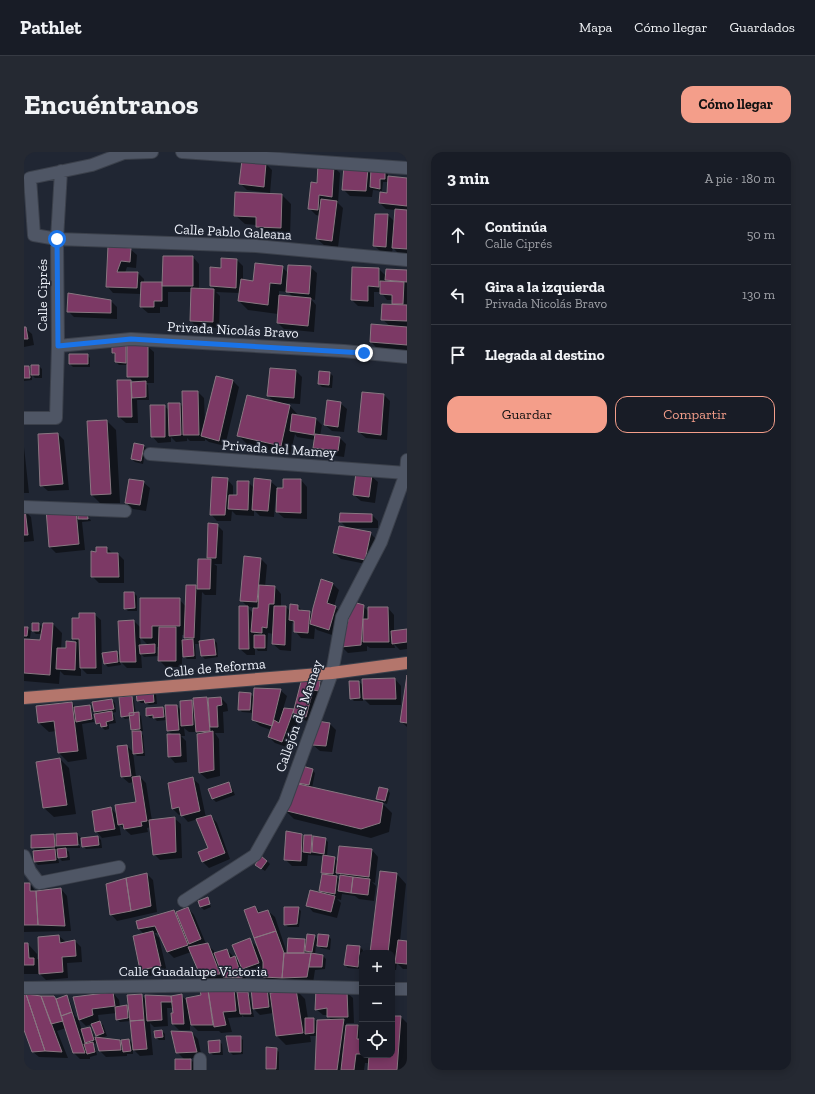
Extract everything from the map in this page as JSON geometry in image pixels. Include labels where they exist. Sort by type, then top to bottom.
[{"type":"main road","name":"Calle de Reforma","points":[[24,698],[332,673],[407,663]]},
{"type":"street","points":[[61,171],[92,165],[124,153],[152,152]]},
{"type":"street","points":[[182,152],[407,168]]},
{"type":"street","name":"Calle Pablo Galeana","points":[[61,171],[30,178],[34,235],[57,239],[256,246],[407,260]]},
{"type":"street","name":"Calle Ciprés","points":[[24,418],[56,418],[58,346],[57,239],[61,171]]},
{"type":"street","name":"Privada Nicolás Bravo","points":[[58,346],[131,339],[344,351],[407,357]]},
{"type":"street","name":"Privada del Mamey","points":[[150,454],[406,473]]},
{"type":"street","name":"Callejón del Mamey","points":[[184,901],[254,855],[285,802],[332,673],[342,617],[381,542],[406,473],[407,460]]},
{"type":"street","points":[[24,507],[125,511]]},
{"type":"street","points":[[24,856],[30,871],[39,883],[119,867]]},
{"type":"street","name":"Calle Guadalupe Victoria","points":[[24,988],[233,985],[359,988]]},
{"type":"street","points":[[395,989],[407,989]]},
{"type":"building","points":[[242,160],[266,163],[264,187],[239,184]]},
{"type":"building","points":[[318,164],[334,166],[332,197],[319,195],[318,210],[308,209],[311,182],[317,183]]},
{"type":"building","points":[[344,166],[368,168],[366,191],[342,190]]},
{"type":"building","points":[[371,169],[385,170],[385,179],[380,179],[380,189],[370,187]]},
{"type":"building","points":[[388,176],[407,178],[407,206],[379,203],[380,192],[387,193]]},
{"type":"building","points":[[235,192],[282,194],[281,228],[256,227],[256,217],[234,216]]},
{"type":"building","points":[[321,199],[337,201],[332,241],[316,239]]},
{"type":"building","points":[[395,209],[407,210],[407,249],[392,248]]},
{"type":"building","points":[[375,214],[388,214],[386,247],[373,246]]},
{"type":"building","points":[[108,246],[131,248],[130,262],[121,261],[117,272],[138,272],[137,288],[106,287]]},
{"type":"building","points":[[163,256],[193,256],[193,286],[162,286]]},
{"type":"building","points":[[221,258],[237,259],[236,288],[210,286],[210,267],[221,268]]},
{"type":"building","points":[[255,263],[283,266],[281,284],[270,283],[268,305],[238,301],[241,279],[253,281]]},
{"type":"building","points":[[288,265],[311,266],[309,294],[286,292]]},
{"type":"building","points":[[352,267],[379,268],[379,287],[368,286],[368,301],[351,300]]},
{"type":"building","points":[[386,269],[407,270],[407,282],[385,280]]},
{"type":"building","points":[[380,281],[404,282],[403,304],[392,304],[392,295],[380,294]]},
{"type":"building","points":[[141,282],[162,282],[162,301],[154,301],[154,307],[140,307]]},
{"type":"building","points":[[191,288],[214,289],[213,322],[190,321]]},
{"type":"building","points":[[68,293],[111,300],[111,313],[67,312]]},
{"type":"building","points":[[279,295],[311,298],[308,326],[277,323]]},
{"type":"building","points":[[382,304],[407,305],[407,321],[381,320]]},
{"type":"building","points":[[371,324],[407,327],[407,345],[370,342]]},
{"type":"building","points":[[24,327],[26,327],[28,339],[24,339]]},
{"type":"building","points":[[112,345],[126,345],[126,363],[115,362],[115,353],[112,353]]},
{"type":"building","points":[[127,345],[148,345],[148,377],[127,377]]},
{"type":"building","points":[[69,354],[88,354],[88,364],[69,364]]},
{"type":"building","points":[[31,365],[39,365],[39,375],[31,375]]},
{"type":"building","points":[[24,366],[29,366],[30,378],[24,378]]},
{"type":"building","points":[[270,368],[296,370],[294,398],[267,396]]},
{"type":"building","points":[[319,371],[330,372],[329,385],[318,384]]},
{"type":"building","points":[[216,376],[233,380],[219,441],[201,436]]},
{"type":"building","points":[[117,380],[131,380],[132,417],[118,417]]},
{"type":"building","points":[[146,381],[146,397],[132,398],[131,382]]},
{"type":"building","points":[[182,391],[198,391],[199,435],[183,435]]},
{"type":"building","points":[[362,392],[384,394],[381,435],[358,432]]},
{"type":"building","points":[[247,395],[290,405],[281,446],[237,436]]},
{"type":"building","points":[[327,400],[341,402],[338,427],[324,425]]},
{"type":"building","points":[[168,403],[180,403],[181,435],[169,436]]},
{"type":"building","points":[[150,405],[165,405],[165,437],[151,437]]},
{"type":"building","points":[[292,414],[316,418],[314,435],[290,431]]},
{"type":"building","points":[[107,420],[111,494],[91,495],[87,421]]},
{"type":"building","points":[[58,433],[63,484],[40,486],[38,434]]},
{"type":"building","points":[[315,434],[340,437],[338,451],[313,448]]},
{"type":"building","points":[[134,443],[144,445],[141,461],[131,459]]},
{"type":"building","points":[[356,473],[372,475],[369,497],[353,495]]},
{"type":"building","points":[[212,477],[228,478],[225,515],[210,515]]},
{"type":"building","points":[[254,478],[271,480],[268,511],[252,510]]},
{"type":"building","points":[[129,479],[144,481],[140,505],[125,503]]},
{"type":"building","points":[[283,479],[301,479],[301,513],[276,512],[277,488],[283,488]]},
{"type":"building","points":[[237,481],[249,481],[248,510],[228,509],[229,495],[237,495]]},
{"type":"building","points":[[25,509],[28,535],[24,535]]},
{"type":"building","points":[[46,509],[76,510],[79,544],[49,547]]},
{"type":"building","points":[[87,511],[88,519],[78,519],[78,512]]},
{"type":"building","points":[[340,513],[372,514],[372,522],[339,522]]},
{"type":"building","points":[[208,523],[218,524],[216,558],[207,558]]},
{"type":"building","points":[[339,526],[371,532],[365,560],[333,553]]},
{"type":"building","points":[[96,547],[107,547],[107,553],[118,553],[119,577],[91,577],[91,551],[96,552]]},
{"type":"building","points":[[244,556],[261,558],[257,602],[240,601]]},
{"type":"building","points":[[198,559],[211,559],[210,589],[197,589]]},
{"type":"building","points":[[321,579],[333,583],[327,603],[336,606],[329,630],[310,624]]},
{"type":"building","points":[[186,585],[196,585],[194,638],[184,638]]},
{"type":"building","points":[[259,585],[275,586],[274,604],[269,604],[267,628],[262,627],[262,633],[251,632],[253,608],[258,608]]},
{"type":"building","points":[[124,592],[134,592],[135,608],[124,609]]},
{"type":"building","points":[[140,598],[180,598],[180,626],[152,626],[152,638],[140,638]]},
{"type":"building","points":[[353,602],[364,605],[361,645],[341,647]]},
{"type":"building","points":[[290,604],[298,605],[298,610],[310,611],[308,633],[294,632],[294,621],[289,620]]},
{"type":"building","points":[[239,606],[248,606],[249,649],[239,649]]},
{"type":"building","points":[[274,606],[286,606],[285,645],[272,644]]},
{"type":"building","points":[[368,607],[388,607],[389,642],[363,642],[363,619],[368,619]]},
{"type":"building","points":[[79,613],[95,613],[96,668],[80,668],[79,639],[72,639],[72,618],[79,618]]},
{"type":"building","points":[[134,620],[136,662],[120,662],[118,621]]},
{"type":"building","points":[[32,623],[39,623],[39,631],[32,631]]},
{"type":"building","points":[[43,623],[53,623],[50,675],[24,673],[24,639],[40,640]]},
{"type":"building","points":[[24,627],[28,627],[27,636],[24,636]]},
{"type":"building","points":[[159,627],[176,627],[176,661],[158,661]]},
{"type":"building","points":[[407,629],[407,642],[392,644],[391,631]]},
{"type":"building","points":[[254,635],[265,635],[265,648],[254,648]]},
{"type":"building","points":[[193,639],[194,656],[183,657],[182,640]]},
{"type":"building","points":[[214,639],[216,655],[201,656],[199,641]]},
{"type":"building","points":[[66,641],[76,642],[75,670],[56,669],[57,648],[66,648]]},
{"type":"building","points":[[155,644],[155,653],[140,654],[139,645]]},
{"type":"building","points":[[117,651],[118,662],[104,664],[102,653]]},
{"type":"building","points":[[407,675],[407,723],[400,722]]},
{"type":"building","points":[[302,678],[320,681],[319,691],[313,690],[306,717],[293,713]]},
{"type":"building","points":[[395,678],[396,699],[363,699],[362,679]]},
{"type":"building","points":[[349,681],[359,681],[360,698],[350,699]]},
{"type":"building","points":[[254,688],[281,689],[272,726],[252,720]]},
{"type":"building","points":[[153,690],[154,702],[145,703],[144,700],[137,701],[136,692]]},
{"type":"building","points":[[239,692],[251,693],[250,710],[238,710]]},
{"type":"building","points":[[132,696],[134,715],[121,717],[119,697]]},
{"type":"building","points":[[207,697],[210,731],[196,732],[193,698]]},
{"type":"building","points":[[221,697],[222,705],[217,706],[218,727],[210,727],[208,698]]},
{"type":"building","points":[[112,699],[114,709],[94,712],[92,702]]},
{"type":"building","points":[[192,700],[193,725],[181,726],[180,701]]},
{"type":"building","points":[[72,702],[78,751],[58,753],[54,721],[38,723],[36,706]]},
{"type":"building","points":[[90,705],[92,719],[76,722],[74,707]]},
{"type":"building","points":[[165,705],[177,705],[179,730],[167,731]]},
{"type":"building","points":[[163,707],[164,717],[153,718],[153,715],[146,716],[146,708]]},
{"type":"building","points":[[284,708],[294,709],[282,742],[268,737],[274,720],[279,723]]},
{"type":"building","points":[[112,711],[113,720],[106,722],[107,726],[101,727],[100,723],[96,724],[94,714]]},
{"type":"building","points":[[139,712],[140,729],[131,730],[129,713]]},
{"type":"building","points":[[317,721],[330,723],[326,746],[312,745]]},
{"type":"building","points":[[132,731],[141,731],[143,753],[133,754]]},
{"type":"building","points":[[213,731],[214,770],[199,773],[197,734]]},
{"type":"building","points":[[167,734],[180,734],[181,756],[168,757]]},
{"type":"building","points":[[127,745],[131,776],[121,777],[117,746]]},
{"type":"building","points":[[60,758],[67,805],[43,808],[36,762]]},
{"type":"building","points":[[302,766],[313,769],[309,785],[298,783]]},
{"type":"building","points":[[140,776],[147,821],[141,822],[142,826],[124,829],[123,824],[118,825],[115,805],[136,802],[132,777]]},
{"type":"building","points":[[193,777],[200,811],[181,816],[179,807],[172,809],[168,783]]},
{"type":"building","points":[[229,782],[232,792],[212,799],[208,789]]},
{"type":"building","points":[[294,783],[383,803],[380,823],[361,829],[283,810]]},
{"type":"building","points":[[379,787],[388,789],[385,801],[376,799]]},
{"type":"building","points":[[111,807],[115,829],[95,832],[92,811]]},
{"type":"building","points":[[211,815],[225,853],[202,862],[198,852],[208,848],[196,819]]},
{"type":"building","points":[[175,817],[176,852],[153,855],[149,820]]},
{"type":"building","points":[[286,831],[302,834],[301,861],[284,860]]},
{"type":"building","points":[[77,833],[78,845],[56,846],[56,834]]},
{"type":"building","points":[[54,834],[55,847],[31,848],[31,835]]},
{"type":"building","points":[[304,835],[312,835],[311,853],[303,852]]},
{"type":"building","points":[[98,836],[99,845],[82,847],[81,838]]},
{"type":"building","points":[[313,836],[326,838],[324,854],[312,852]]},
{"type":"building","points":[[339,846],[372,849],[369,877],[336,873]]},
{"type":"building","points":[[66,848],[67,857],[58,858],[57,849]]},
{"type":"building","points":[[55,849],[56,860],[34,862],[33,851]]},
{"type":"building","points":[[323,855],[335,857],[333,874],[321,873]]},
{"type":"building","points":[[261,856],[267,861],[261,869],[255,865]]},
{"type":"building","points":[[380,871],[397,873],[388,950],[370,950]]},
{"type":"building","points":[[147,873],[151,906],[131,911],[126,878]]},
{"type":"building","points":[[322,874],[337,876],[335,894],[319,891]]},
{"type":"building","points":[[340,875],[353,877],[351,893],[338,891]]},
{"type":"building","points":[[353,877],[370,879],[368,895],[351,893]]},
{"type":"building","points":[[126,878],[131,911],[110,915],[106,884]]},
{"type":"building","points":[[24,883],[30,883],[30,891],[36,891],[38,925],[24,925]]},
{"type":"building","points":[[61,888],[65,926],[38,925],[36,891]]},
{"type":"building","points":[[310,890],[335,896],[331,912],[306,906]]},
{"type":"building","points":[[208,897],[210,904],[200,907],[198,901]]},
{"type":"building","points":[[255,906],[258,913],[268,910],[276,931],[254,938],[244,910]]},
{"type":"building","points":[[188,907],[201,939],[189,944],[176,912]]},
{"type":"building","points":[[284,907],[299,907],[297,924],[284,925]]},
{"type":"building","points":[[174,910],[188,945],[167,952],[155,926],[138,929],[136,921]]},
{"type":"building","points":[[153,931],[161,966],[140,970],[133,936]]},
{"type":"building","points":[[276,931],[284,953],[282,978],[263,977],[263,962],[254,938]]},
{"type":"building","points":[[307,934],[315,935],[312,952],[305,951]]},
{"type":"building","points":[[318,934],[329,935],[327,947],[317,946]]},
{"type":"building","points":[[59,935],[60,943],[75,940],[76,956],[62,957],[63,972],[39,974],[38,937]]},
{"type":"building","points":[[250,938],[259,963],[242,969],[232,945]]},
{"type":"building","points":[[288,938],[305,939],[304,953],[287,953]]},
{"type":"building","points":[[398,940],[407,941],[407,964],[395,963]]},
{"type":"building","points":[[24,943],[28,943],[29,958],[34,958],[34,965],[24,965]]},
{"type":"building","points":[[208,943],[220,974],[200,975],[188,947]]},
{"type":"building","points":[[347,945],[360,946],[358,967],[344,965]]},
{"type":"building","points":[[227,949],[230,958],[235,956],[242,978],[223,977],[214,953]]},
{"type":"building","points":[[284,953],[311,953],[307,977],[282,978]]},
{"type":"building","points":[[311,953],[323,955],[322,967],[309,967]]},
{"type":"building","points":[[267,987],[269,1007],[253,1009],[251,988]]},
{"type":"building","points":[[234,989],[236,1011],[223,1012],[226,1025],[214,1027],[208,990]]},
{"type":"building","points":[[296,989],[303,1033],[276,1036],[270,993]]},
{"type":"building","points":[[316,989],[347,991],[348,1017],[327,1017],[327,1008],[315,1010]]},
{"type":"building","points":[[208,990],[213,1025],[191,1025],[186,998],[201,995],[200,991]]},
{"type":"building","points":[[113,992],[115,1006],[92,1009],[93,1015],[79,1020],[73,997]]},
{"type":"building","points":[[237,992],[248,992],[251,1014],[240,1014]]},
{"type":"building","points":[[26,994],[45,1051],[32,1052],[24,1030],[24,995]]},
{"type":"building","points":[[26,994],[41,996],[62,1052],[45,1051]]},
{"type":"building","points":[[142,994],[144,1020],[130,1021],[127,995]]},
{"type":"building","points":[[182,994],[184,1024],[172,1024],[171,1013],[173,1013],[171,996]]},
{"type":"building","points":[[67,995],[72,1012],[61,1016],[56,999]]},
{"type":"building","points":[[145,995],[171,996],[172,1002],[161,1002],[162,1020],[147,1021]]},
{"type":"building","points":[[41,996],[54,996],[63,1021],[51,1024]]},
{"type":"building","points":[[127,1005],[128,1018],[116,1020],[115,1007]]},
{"type":"building","points":[[72,1012],[85,1053],[73,1053],[61,1016]]},
{"type":"building","points":[[395,1016],[401,1016],[397,1070],[368,1070],[369,1058],[395,1058]]},
{"type":"building","points":[[305,1018],[314,1018],[314,1033],[305,1034]]},
{"type":"building","points":[[344,1019],[337,1070],[315,1070],[317,1020]]},
{"type":"building","points":[[144,1020],[147,1049],[133,1050],[130,1021]]},
{"type":"building","points":[[100,1021],[104,1033],[96,1036],[91,1024]]},
{"type":"building","points":[[346,1025],[358,1025],[357,1039],[359,1039],[359,1054],[356,1054],[354,1070],[341,1070]]},
{"type":"building","points":[[90,1027],[94,1040],[85,1043],[81,1029]]},
{"type":"building","points":[[162,1030],[163,1037],[155,1038],[154,1031]]},
{"type":"building","points":[[171,1031],[192,1032],[197,1052],[176,1053]]},
{"type":"building","points":[[226,1036],[241,1036],[241,1052],[229,1052]]},
{"type":"building","points":[[95,1037],[120,1040],[121,1050],[99,1051]]},
{"type":"building","points":[[129,1039],[131,1051],[123,1052],[121,1040]]},
{"type":"building","points":[[220,1040],[220,1052],[209,1053],[208,1041]]},
{"type":"building","points":[[93,1042],[95,1052],[87,1054],[84,1044]]},
{"type":"building","points":[[266,1047],[277,1048],[276,1069],[266,1069]]},
{"type":"building","points":[[175,1059],[191,1059],[191,1070],[175,1070]]},
{"type":"route","points":[[57,239],[58,346],[131,339],[364,353]]}]
